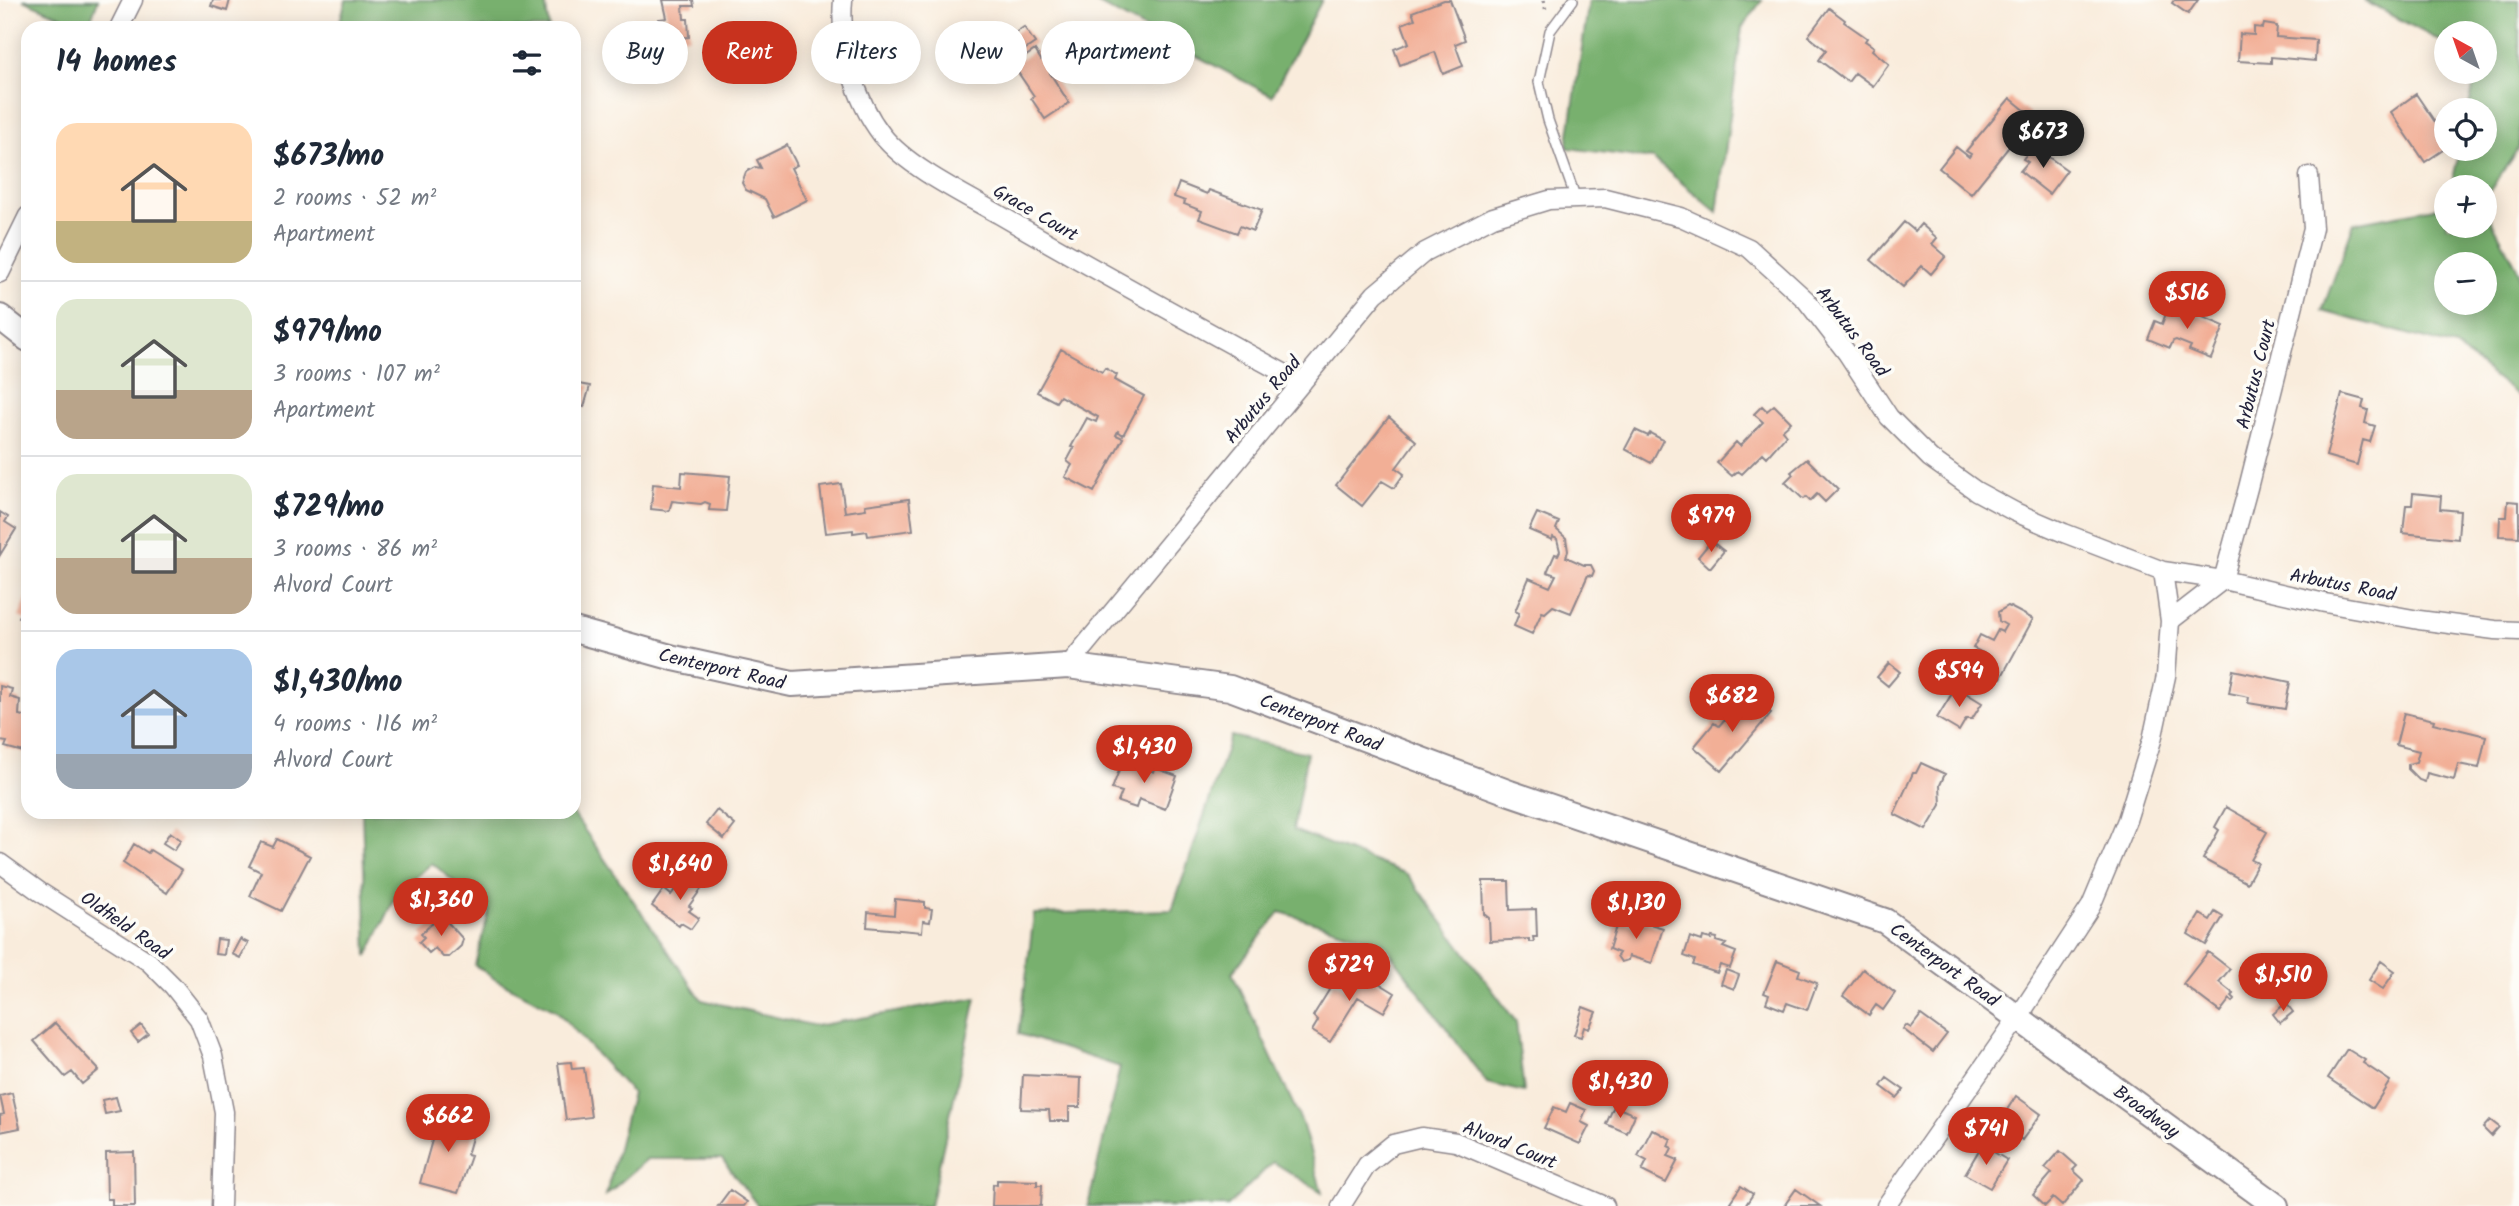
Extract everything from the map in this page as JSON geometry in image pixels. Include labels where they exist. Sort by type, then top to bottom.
[{"type":"main road","points":[[0,317],[21,333]]},
{"type":"main road","name":"Centerport Road","points":[[581,632],[674,658],[792,684],[1068,666],[1230,688],[1510,793],[1885,920],[2019,1016]]},
{"type":"main road","name":"Broadway","points":[[2019,1016],[2276,1206]]},
{"type":"street","points":[[122,21],[132,0]]},
{"type":"street","name":"Grace Court","points":[[844,0],[842,16],[847,55],[857,92],[882,136],[918,167],[1114,281],[1302,383]]},
{"type":"street","name":"Arbutus Court","points":[[2223,580],[2313,228],[2309,176]]},
{"type":"street","name":"Arbutus Road","points":[[1068,666],[1375,294],[1425,252],[1493,217],[1549,200],[1605,198],[1681,217],[1749,248],[1806,300],[1847,353],[1889,417],[1930,458],[1976,491],[2015,512],[2064,534],[2163,571],[2223,580],[2325,603],[2406,617],[2519,631]]},
{"type":"street","points":[[0,274],[21,230]]},
{"type":"street","points":[[1886,1206],[2019,1016],[2091,906],[2127,820],[2155,727],[2166,676],[2170,621],[2163,571]]},
{"type":"street","points":[[2170,621],[2223,580]]},
{"type":"street","name":"Oldfield Road","points":[[0,863],[149,962],[173,986],[199,1019],[213,1056],[224,1112],[221,1206]]},
{"type":"street","name":"Alvord Court","points":[[1341,1206],[1367,1165],[1393,1144],[1422,1137],[1456,1142],[1605,1206]]},
{"type":"lane","points":[[1573,0],[1550,31],[1539,82],[1548,120],[1576,199]]},
{"type":"green space","points":[[23,0],[98,0],[90,21],[72,21]]},
{"type":"green space","points":[[346,0],[545,0],[548,21],[340,21]]},
{"type":"green space","points":[[1091,0],[1322,0],[1272,96],[1195,55],[1195,21],[1131,21]]},
{"type":"green space","points":[[1589,0],[1762,0],[1742,28],[1717,212],[1653,159],[1567,148]]},
{"type":"green space","points":[[2363,0],[2519,0],[2519,147],[2497,180],[2497,175],[2454,175],[2457,161],[2497,161],[2497,98],[2471,98],[2474,84],[2497,84],[2497,21],[2434,21],[2434,38]]},
{"type":"green space","points":[[2434,208],[2434,238],[2497,238],[2497,231],[2519,272],[2519,396],[2456,347],[2322,311],[2354,223]]},
{"type":"green space","points":[[1231,736],[1307,753],[1293,830],[1407,874],[1516,1022],[1524,1092],[1487,1083],[1383,943],[1280,912],[1232,973],[1302,1123],[1322,1192],[1273,1162],[1228,1206],[1088,1206],[1120,1067],[1019,1034],[1034,914],[1172,910]]},
{"type":"green space","points":[[362,819],[577,819],[702,1000],[815,1026],[976,998],[930,1206],[758,1206],[722,1159],[647,1159],[606,1195],[632,1093],[556,1010],[496,980],[475,965],[489,911],[432,863],[397,894],[367,957]]},
{"type":"building","points":[[213,0],[230,0],[227,11],[211,6]]},
{"type":"building","points":[[663,0],[693,0],[694,6],[683,6],[684,19],[688,19],[689,37],[688,21],[659,21],[667,18]]},
{"type":"building","points":[[1450,0],[1465,40],[1455,44],[1463,66],[1443,74],[1435,52],[1400,65],[1394,49],[1409,43],[1402,24],[1415,19],[1412,12]]},
{"type":"building","points":[[2174,0],[2198,0],[2188,14],[2172,3]]},
{"type":"building","points":[[1829,8],[1867,38],[1865,41],[1874,47],[1872,50],[1889,64],[1873,86],[1855,73],[1848,82],[1819,60],[1826,50],[1808,36]]},
{"type":"building","points":[[2264,24],[2277,26],[2276,37],[2316,40],[2315,61],[2271,57],[2271,63],[2238,61],[2240,34],[2254,35],[2254,27],[2263,28]]},
{"type":"building","points":[[1027,31],[1035,43],[1027,48]]},
{"type":"building","points":[[1035,50],[1041,60],[1041,84],[1057,84],[1069,103],[1045,119],[1031,98],[1034,96],[1026,84],[1027,55]]},
{"type":"building","points":[[2416,94],[2434,121],[2434,156],[2425,162],[2391,112]]},
{"type":"building","points":[[2010,98],[2033,117],[1971,194],[1939,168],[1956,147],[1969,157],[1971,154],[1966,151]]},
{"type":"building","points":[[787,145],[797,165],[791,168],[807,200],[774,217],[765,199],[746,190],[742,183],[746,172],[755,167],[761,168],[757,160]]},
{"type":"building","points":[[2033,146],[2067,170],[2049,194],[2020,171],[2028,162],[2023,159]]},
{"type":"building","points":[[1179,183],[1207,194],[1209,190],[1262,210],[1253,231],[1240,226],[1237,233],[1199,219],[1202,211],[1174,197]]},
{"type":"building","points":[[1904,222],[1915,231],[1921,224],[1937,238],[1932,244],[1946,256],[1931,274],[1922,266],[1903,287],[1871,260]]},
{"type":"building","points":[[2170,303],[2224,326],[2211,359],[2189,350],[2191,346],[2176,340],[2170,348],[2148,339],[2155,321],[2162,324]]},
{"type":"building","points":[[1061,349],[1102,372],[1105,368],[1117,375],[1115,380],[1144,396],[1123,435],[1118,431],[1116,435],[1123,438],[1094,492],[1065,477],[1072,465],[1067,461],[1074,448],[1071,447],[1087,418],[1096,422],[1098,417],[1060,396],[1056,402],[1037,392]]},
{"type":"building","points":[[581,384],[590,386],[584,407],[581,406]]},
{"type":"building","points":[[2342,394],[2364,400],[2362,408],[2368,410],[2365,423],[2375,426],[2370,442],[2363,440],[2357,465],[2326,456]]},
{"type":"building","points":[[1774,405],[1791,422],[1782,430],[1786,435],[1767,457],[1763,453],[1742,474],[1738,471],[1732,476],[1717,463],[1736,442],[1740,446],[1763,422],[1754,414],[1762,406],[1767,411]]},
{"type":"building","points":[[1389,417],[1416,441],[1396,468],[1404,474],[1394,488],[1382,481],[1362,506],[1336,485]]},
{"type":"building","points":[[1635,430],[1648,436],[1650,433],[1663,440],[1651,463],[1625,449]]},
{"type":"building","points":[[1807,459],[1838,489],[1825,502],[1817,494],[1810,501],[1806,497],[1803,499],[1785,482],[1793,474],[1791,472]]},
{"type":"building","points":[[682,472],[730,476],[726,511],[709,510],[710,504],[705,502],[701,504],[672,501],[669,511],[651,509],[653,484],[681,487]]},
{"type":"building","points":[[841,484],[845,512],[866,509],[865,505],[909,499],[913,530],[868,536],[867,531],[853,533],[853,530],[826,533],[820,487]]},
{"type":"building","points":[[2413,493],[2441,496],[2440,509],[2460,511],[2458,539],[2403,533],[2406,505],[2412,505]]},
{"type":"building","points":[[2508,501],[2519,502],[2519,537],[2499,536],[2500,517],[2507,517]]},
{"type":"building","points":[[0,512],[8,517],[5,522],[16,529],[0,555]]},
{"type":"building","points":[[1537,513],[1559,522],[1556,529],[1566,538],[1566,557],[1584,565],[1591,565],[1594,571],[1592,576],[1588,575],[1571,613],[1553,606],[1545,613],[1542,612],[1532,634],[1514,626],[1519,613],[1515,611],[1529,578],[1550,587],[1556,575],[1547,572],[1555,554],[1558,555],[1560,551],[1557,539],[1553,537],[1552,540],[1529,530]]},
{"type":"building","points":[[1711,541],[1724,551],[1710,568],[1698,557]]},
{"type":"building","points":[[2008,606],[2033,619],[2001,678],[1978,666],[1985,654],[1973,648],[1980,635],[1992,641],[1998,630],[2002,632],[2006,625],[1999,621],[1998,612]]},
{"type":"building","points":[[1889,663],[1900,672],[1888,686],[1877,677]]},
{"type":"building","points":[[2233,670],[2290,682],[2285,709],[2248,703],[2249,697],[2229,693]]},
{"type":"building","points":[[0,686],[12,689],[10,697],[20,700],[21,751],[5,747],[7,742],[0,741]]},
{"type":"building","points":[[1956,687],[1982,703],[1972,719],[1966,719],[1959,731],[1937,718]]},
{"type":"building","points":[[1750,696],[1771,713],[1722,771],[1694,747],[1714,723],[1719,726],[1726,721]]},
{"type":"building","points":[[2404,713],[2486,736],[2479,768],[2458,764],[2454,780],[2427,773],[2425,782],[2419,780],[2408,769],[2408,764],[2416,762],[2419,751],[2396,745]]},
{"type":"building","points":[[1123,760],[1154,772],[1155,768],[1177,776],[1165,809],[1139,799],[1136,808],[1118,802],[1122,792],[1112,789]]},
{"type":"building","points":[[1921,763],[1945,774],[1940,785],[1941,805],[1926,830],[1894,814],[1913,773],[1916,773]]},
{"type":"building","points":[[2226,807],[2267,832],[2251,860],[2258,863],[2247,883],[2203,859],[2219,830],[2215,827]]},
{"type":"building","points":[[717,810],[735,825],[724,839],[706,824]]},
{"type":"building","points":[[170,832],[181,840],[174,850],[163,843]]},
{"type":"building","points":[[277,839],[310,856],[281,911],[250,896],[261,872],[249,866],[261,842],[273,847]]},
{"type":"building","points":[[134,844],[148,853],[150,850],[182,870],[167,893],[123,863]]},
{"type":"building","points":[[687,873],[704,885],[689,906],[692,908],[689,911],[699,918],[691,929],[681,923],[679,926],[652,906],[664,889],[671,895]]},
{"type":"building","points":[[1483,881],[1509,881],[1510,910],[1536,909],[1537,937],[1533,937],[1534,942],[1529,942],[1529,939],[1490,941],[1489,918],[1484,914]]},
{"type":"building","points":[[895,899],[925,902],[925,908],[932,909],[930,922],[923,921],[922,932],[867,927],[868,912],[894,915]]},
{"type":"building","points":[[2215,912],[2223,917],[2206,945],[2188,934],[2200,914],[2210,920]]},
{"type":"building","points":[[441,915],[463,939],[461,946],[449,957],[443,957],[435,948],[429,953],[419,942],[424,937],[421,934]]},
{"type":"building","points":[[1618,920],[1636,926],[1637,920],[1663,928],[1652,963],[1629,956],[1628,960],[1621,962],[1617,956],[1619,953],[1609,949]]},
{"type":"building","points":[[1690,937],[1702,941],[1703,937],[1712,937],[1726,944],[1723,947],[1736,952],[1730,968],[1720,965],[1717,973],[1693,965],[1695,960],[1684,956]]},
{"type":"building","points":[[217,939],[226,940],[224,955],[215,954]]},
{"type":"building","points":[[240,939],[248,943],[240,958],[232,954]]},
{"type":"building","points":[[2208,952],[2230,969],[2219,982],[2234,994],[2232,996],[2235,999],[2233,1002],[2230,999],[2220,1012],[2183,984]]},
{"type":"building","points":[[1777,961],[1800,970],[1798,976],[1817,983],[1807,1010],[1787,1003],[1784,1010],[1766,1003],[1769,995],[1764,993]]},
{"type":"building","points":[[2381,961],[2395,971],[2383,989],[2369,980]]},
{"type":"building","points":[[1356,969],[1395,993],[1384,1012],[1358,997],[1330,1042],[1312,1031],[1318,1021],[1313,1016],[1334,982],[1344,988]]},
{"type":"building","points":[[1863,969],[1895,993],[1883,1010],[1876,1005],[1869,1015],[1843,996]]},
{"type":"building","points":[[1726,970],[1739,975],[1734,989],[1721,984]]},
{"type":"building","points":[[2286,1003],[2293,1012],[2280,1023],[2273,1014]]},
{"type":"building","points":[[1583,1007],[1596,1012],[1589,1029],[1584,1027],[1581,1037],[1574,1035]]},
{"type":"building","points":[[1921,1015],[1947,1034],[1933,1052],[1903,1029],[1906,1025],[1911,1028]]},
{"type":"building","points":[[55,1023],[99,1070],[82,1084],[72,1072],[65,1077],[34,1041]]},
{"type":"building","points":[[141,1025],[148,1034],[138,1042],[131,1033]]},
{"type":"building","points":[[2347,1049],[2390,1081],[2373,1108],[2328,1078]]},
{"type":"building","points":[[571,1062],[572,1069],[584,1068],[591,1117],[566,1120],[558,1063]]},
{"type":"building","points":[[1023,1075],[1081,1078],[1080,1107],[1069,1107],[1069,1121],[1050,1121],[1049,1110],[1021,1109]]},
{"type":"building","points":[[1887,1078],[1904,1090],[1897,1098],[1881,1086]]},
{"type":"building","points":[[12,1093],[20,1128],[0,1132],[0,1115],[4,1114],[0,1096]]},
{"type":"building","points":[[2016,1096],[2041,1114],[2022,1140],[1999,1122]]},
{"type":"building","points":[[116,1097],[120,1111],[105,1114],[102,1100]]},
{"type":"building","points":[[1570,1103],[1586,1110],[1581,1122],[1589,1126],[1580,1144],[1544,1128],[1554,1107],[1566,1112]]},
{"type":"building","points":[[1614,1106],[1635,1115],[1627,1133],[1606,1124]]},
{"type":"building","points":[[440,1112],[471,1121],[468,1132],[473,1134],[467,1155],[471,1156],[458,1193],[420,1183]]},
{"type":"building","points":[[2490,1120],[2499,1127],[2491,1136],[2483,1128]]},
{"type":"building","points":[[1652,1129],[1671,1139],[1668,1146],[1672,1148],[1668,1156],[1678,1160],[1666,1183],[1642,1171],[1647,1161],[1638,1156]]},
{"type":"building","points":[[1982,1145],[2007,1160],[1990,1188],[1965,1174]]},
{"type":"building","points":[[2060,1151],[2077,1166],[2073,1170],[2084,1180],[2062,1206],[2053,1198],[2045,1206],[2033,1195],[2052,1173],[2045,1168]]},
{"type":"building","points":[[134,1152],[135,1206],[112,1206],[112,1199],[107,1199],[106,1153]]},
{"type":"building","points":[[997,1180],[1037,1181],[1037,1185],[1042,1185],[1041,1206],[992,1206],[993,1184],[997,1185]]},
{"type":"building","points":[[1741,1186],[1753,1194],[1745,1206],[1736,1206],[1730,1202]]},
{"type":"building","points":[[1796,1189],[1820,1206],[1784,1206]]},
{"type":"building","points":[[730,1190],[747,1202],[744,1206],[718,1206]]}]
